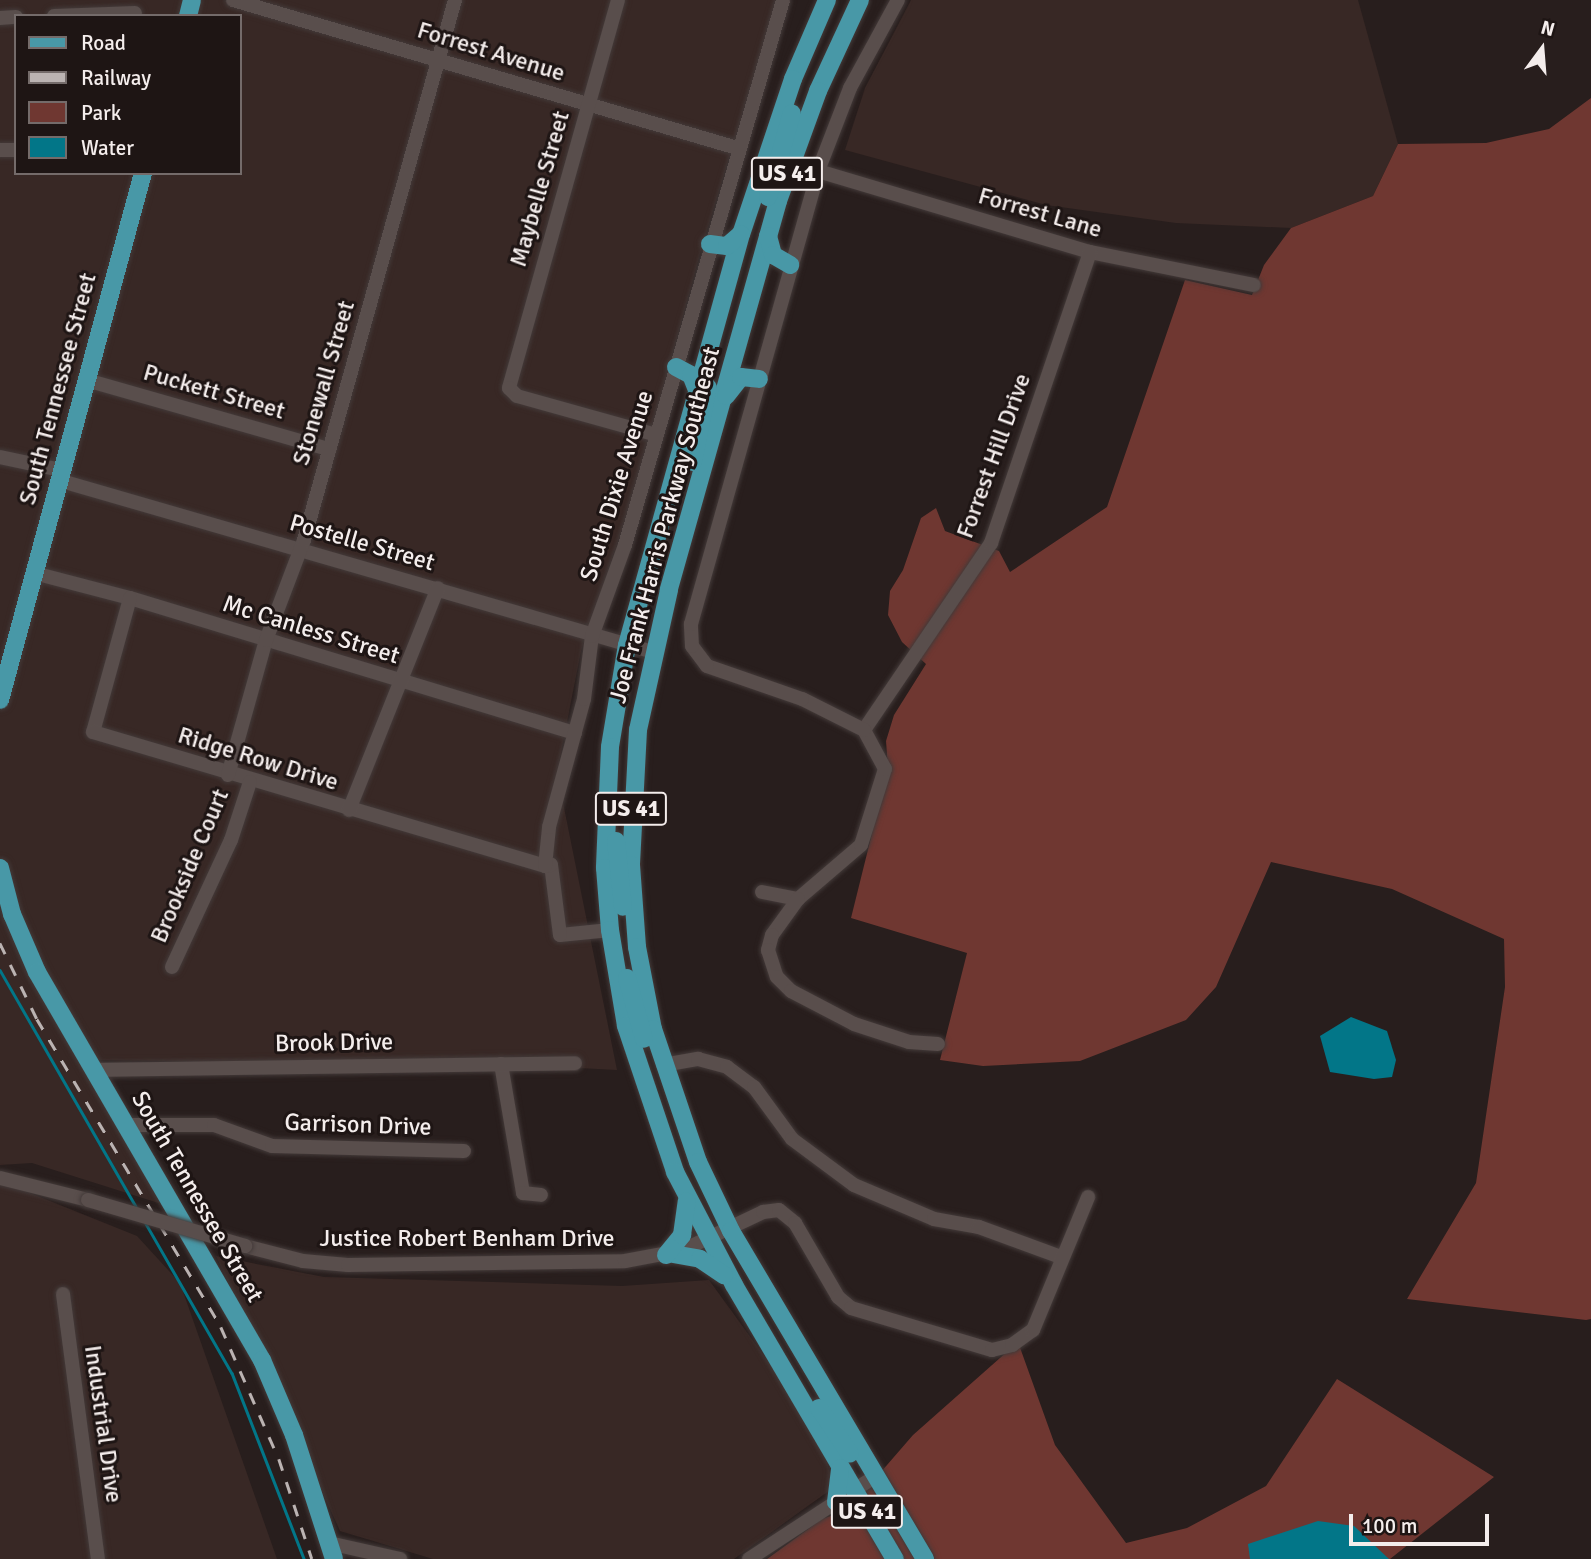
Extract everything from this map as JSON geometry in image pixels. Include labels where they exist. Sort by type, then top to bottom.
[{"type":"main road","name":"Joe Frank Harris Parkway Southeast","points":[[827,0],[793,79],[741,234],[697,390],[641,649],[608,773],[608,912],[620,998],[640,1078],[685,1194],[720,1236],[809,1363],[865,1483],[895,1559]]},
{"type":"main road","points":[[762,256],[766,207],[782,146],[839,0]]},
{"type":"main road","name":"Joe Frank Harris Parkway Southeast","points":[[860,0],[818,91],[768,236],[719,408],[641,649],[631,797],[631,865],[640,967],[663,1065],[698,1161],[734,1285],[839,1465],[865,1483],[925,1559]]},
{"type":"main road","name":"South Tennessee Street","points":[[0,700],[142,175]]},
{"type":"main road","points":[[710,244],[727,246],[741,234]]},
{"type":"main road","points":[[768,236],[773,255],[790,264]]},
{"type":"main road","points":[[641,649],[696,451],[709,378],[709,345]]},
{"type":"main road","points":[[676,367],[691,374],[697,390]]},
{"type":"main road","points":[[719,408],[737,379],[759,379]]},
{"type":"main road","name":"South Tennessee Street","points":[[0,868],[29,956],[262,1360],[294,1435],[332,1551]]},
{"type":"main road","points":[[608,912],[671,1124],[720,1236]]},
{"type":"main road","points":[[685,1194],[685,1228],[669,1254],[706,1261],[734,1285]]},
{"type":"main road","points":[[766,1338],[806,1387],[909,1559]]},
{"type":"main road","points":[[836,1502],[839,1465]]},
{"type":"street","name":"Forrest Avenue","points":[[233,0],[737,148]]},
{"type":"street","name":"Stonewall Street","points":[[228,775],[266,640],[301,548],[455,0]]},
{"type":"street","name":"Maybelle Street","points":[[618,0],[510,391],[657,435]]},
{"type":"street","name":"South Dixie Avenue","points":[[610,930],[560,935],[551,865],[545,866],[550,827],[575,733],[592,636],[625,545],[737,148],[783,0]]},
{"type":"street","points":[[898,0],[850,88],[818,172],[692,615],[692,646],[712,670],[802,699],[864,730],[886,769],[861,845],[798,899],[772,935],[768,950],[776,976],[791,991],[854,1024],[909,1042],[939,1044]]},
{"type":"street","points":[[77,14],[135,9]]},
{"type":"street","name":"Forrest Lane","points":[[818,172],[1090,252],[1254,285]]},
{"type":"street","name":"Forrest Hill Drive","points":[[864,730],[991,543],[1090,252]]},
{"type":"street","name":"Puckett Street","points":[[86,380],[329,449]]},
{"type":"street","name":"Postelle Street","points":[[0,457],[641,649]]},
{"type":"street","name":"Mc Canless Street","points":[[34,573],[130,598],[575,733]]},
{"type":"street","points":[[349,810],[397,681],[438,588]]},
{"type":"street","name":"Ridge Row Drive","points":[[130,598],[93,732],[250,782],[545,866]]},
{"type":"street","name":"Brookside Court","points":[[172,967],[231,840],[250,782]]},
{"type":"street","points":[[762,892],[798,899]]},
{"type":"street","points":[[663,1065],[688,1059],[727,1067],[754,1087],[792,1139],[854,1185],[934,1219],[979,1227],[1061,1257],[1088,1197]]},
{"type":"street","name":"Brook Drive","points":[[94,1070],[575,1063]]},
{"type":"street","points":[[501,1064],[523,1193],[541,1195]]},
{"type":"street","name":"Garrison Drive","points":[[128,1125],[214,1125],[272,1146],[464,1151]]},
{"type":"street","name":"Justice Robert Benham Drive","points":[[0,1178],[88,1200],[245,1247],[303,1261],[348,1265],[611,1262],[669,1254],[720,1236],[763,1212],[784,1212],[844,1304],[984,1349],[1002,1349],[1024,1339],[1044,1307],[1061,1257]]},
{"type":"street","name":"Industrial Drive","points":[[63,1294],[98,1559]]},
{"type":"street","points":[[750,1559],[865,1483]]},
{"type":"street","points":[[332,1551],[400,1559]]},
{"type":"shaded area","points":[[0,0],[777,0],[702,247],[634,494],[581,651],[557,773],[617,1070],[501,1064],[79,1060],[168,1206],[32,1163],[0,1165]]},
{"type":"shaded area","points":[[911,0],[1358,0],[1398,144],[1373,196],[1291,228],[1176,223],[1046,205],[845,150],[865,88]]},
{"type":"shaded area","points":[[0,1181],[137,1236],[180,1283],[277,1559],[0,1559]]},
{"type":"shaded area","points":[[216,1256],[324,1277],[622,1286],[709,1280],[821,1434],[833,1488],[734,1559],[433,1559],[340,1531]]},
{"type":"green space","points":[[1591,98],[1591,1319],[1586,1320],[1407,1299],[1476,1183],[1505,987],[1504,939],[1392,889],[1271,862],[1216,987],[1186,1020],[1080,1061],[983,1066],[940,1060],[967,953],[851,918],[888,769],[886,741],[894,715],[926,664],[902,642],[888,615],[890,591],[903,570],[921,518],[936,508],[945,531],[999,551],[1010,572],[1107,507],[1185,280],[1252,295],[1264,265],[1291,228],[1373,196],[1398,144],[1486,143],[1549,129]]},
{"type":"green space","points":[[1018,1342],[1055,1445],[1126,1543],[1187,1528],[1266,1486],[1337,1379],[1494,1477],[1390,1559],[767,1559],[822,1519],[848,1510],[913,1435]]},
{"type":"water","points":[[1351,1017],[1387,1031],[1396,1060],[1392,1077],[1374,1079],[1330,1072],[1320,1036]]},
{"type":"water","points":[[1318,1521],[1354,1526],[1389,1559],[1250,1559],[1248,1544]]},
{"type":"waterway","points":[[0,970],[138,1210]]},
{"type":"waterway","points":[[145,1222],[232,1373],[304,1559]]},
{"type":"railway","points":[[0,943],[37,1019],[221,1327],[279,1459],[312,1559]]}]
